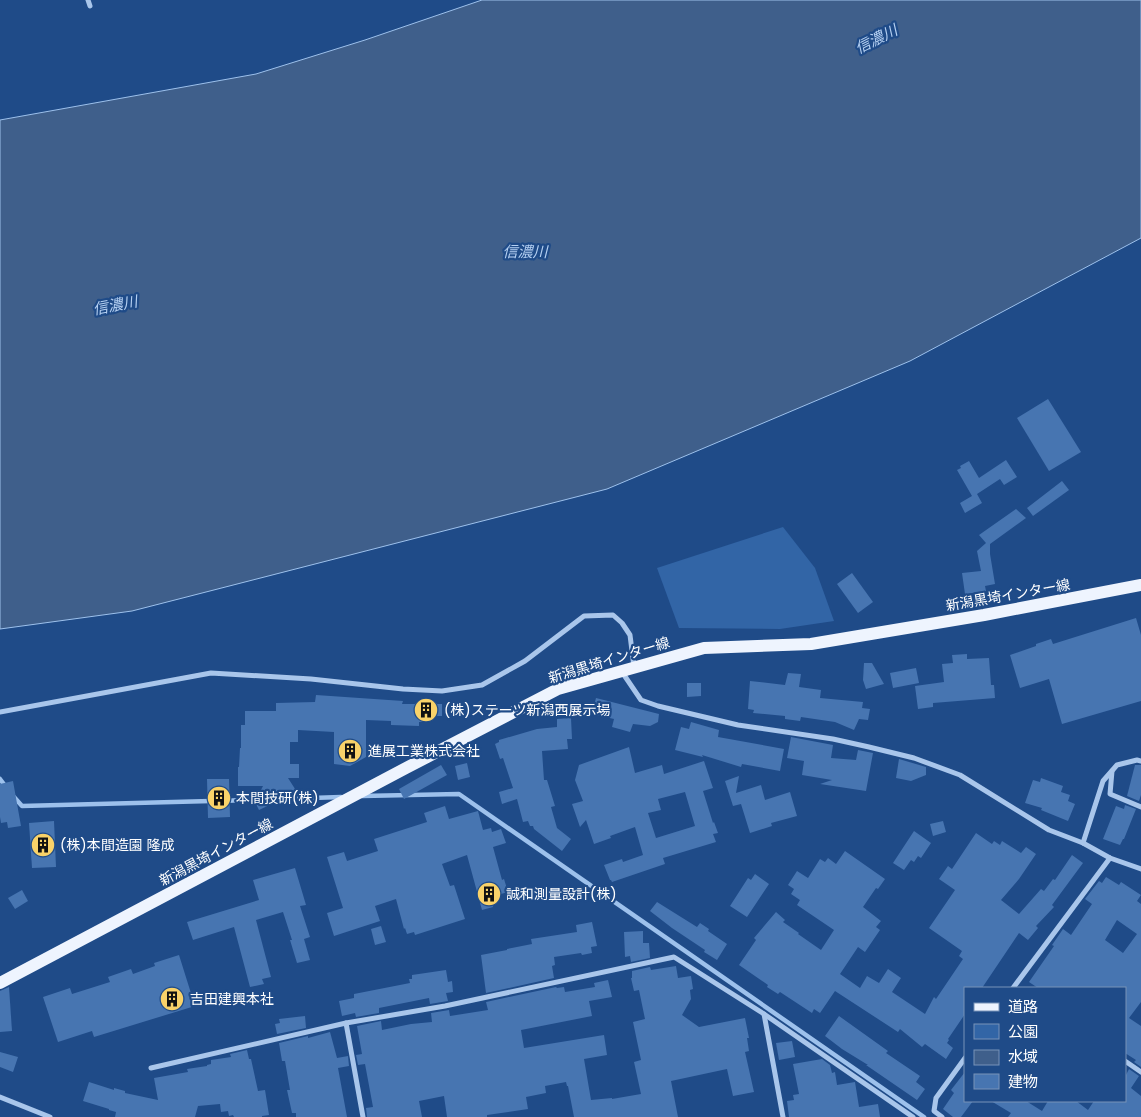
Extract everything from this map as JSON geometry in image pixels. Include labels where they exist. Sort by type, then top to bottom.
[{"type":"main road","name":"新潟黒埼インター線","points":[[0,983],[558,689],[704,648],[811,644],[984,616],[1141,586]]},
{"type":"street","points":[[88,0],[90,6]]},
{"type":"street","points":[[0,712],[211,673],[311,679],[403,689],[442,691],[482,685],[525,661],[584,616],[613,615],[630,634],[627,669],[640,700],[658,706],[738,724],[833,740],[923,761],[960,775],[1050,830],[1083,842],[1110,858],[1141,869]]},
{"type":"street","points":[[1083,842],[1103,782],[1117,765],[1137,760],[1141,761]]},
{"type":"street","points":[[1112,771],[1110,794],[1141,807]]},
{"type":"street","points":[[1016,987],[1110,858]]},
{"type":"street","points":[[152,1068],[346,1022],[454,1004],[674,957],[764,1014],[912,1117]]},
{"type":"street","points":[[764,1014],[783,1117]]},
{"type":"street","points":[[346,1022],[363,1117]]},
{"type":"street","points":[[942,1117],[934,1111],[936,1098],[964,1059]]},
{"type":"street","points":[[1126,1063],[1141,1072]]},
{"type":"street","points":[[0,1098],[50,1117]]},
{"type":"green space","points":[[783,527],[815,568],[834,621],[780,629],[679,628],[657,568]]},
{"type":"water","name":"信濃川","points":[[482,0],[1141,0],[1141,238],[910,361],[607,489],[132,611],[0,629],[0,120],[256,74],[365,40]]},
{"type":"building","points":[[1048,399],[1081,452],[1049,471],[1017,418]]},
{"type":"building","points":[[1006,460],[1017,477],[1004,485],[1000,479],[977,494],[982,503],[965,513],[960,503],[972,496],[957,470],[961,468],[960,466],[969,461],[979,478]]},
{"type":"building","points":[[1062,481],[1069,490],[1033,516],[1027,508]]},
{"type":"building","points":[[1016,509],[1026,518],[990,544],[995,584],[985,586],[986,591],[965,594],[962,573],[981,571],[977,551],[986,543],[979,535]]},
{"type":"building","points":[[852,573],[873,602],[858,613],[837,584]]},
{"type":"building","points":[[1136,618],[1141,635],[1141,701],[1062,724],[1049,679],[1020,688],[1010,655],[1051,639],[1053,644]]},
{"type":"building","points":[[967,654],[967,659],[989,658],[991,685],[994,685],[995,698],[933,703],[933,707],[918,709],[915,686],[944,682],[942,664],[953,663],[952,655]]},
{"type":"building","points":[[864,663],[872,663],[884,684],[866,689],[863,680]]},
{"type":"building","points":[[916,668],[919,683],[893,688],[890,673]]},
{"type":"building","points":[[788,673],[801,674],[799,687],[821,690],[820,698],[863,702],[862,708],[870,709],[868,720],[859,719],[854,730],[835,722],[801,717],[800,721],[785,719],[785,716],[753,713],[754,710],[748,709],[750,681],[785,685]]},
{"type":"building","points":[[687,683],[701,683],[701,696],[687,697]]},
{"type":"building","points":[[316,695],[403,701],[402,704],[442,704],[442,716],[430,716],[430,722],[419,722],[419,726],[391,725],[391,721],[366,720],[366,757],[350,766],[334,764],[334,732],[298,730],[298,742],[290,742],[290,764],[299,764],[299,778],[288,778],[297,792],[259,810],[255,802],[263,786],[238,786],[241,725],[245,725],[245,711],[276,711],[276,703],[315,702]]},
{"type":"building","points":[[596,698],[659,714],[658,722],[650,726],[633,724],[630,732],[612,727],[614,719],[592,714]]},
{"type":"building","points":[[571,718],[572,739],[567,739],[568,749],[542,751],[544,780],[547,780],[555,806],[551,807],[557,828],[571,839],[562,851],[534,829],[533,826],[530,826],[528,821],[523,822],[517,799],[502,804],[499,792],[513,788],[503,758],[500,759],[495,744],[499,740],[537,729],[557,727],[557,719]]},
{"type":"building","points":[[691,722],[719,730],[718,737],[784,749],[780,771],[742,764],[741,767],[702,755],[703,757],[675,750],[681,727],[689,729]]},
{"type":"building","points":[[791,737],[833,745],[831,758],[856,760],[858,750],[873,753],[866,791],[820,784],[832,780],[802,775],[804,761],[787,758]]},
{"type":"building","points":[[629,747],[635,773],[662,765],[664,774],[704,761],[713,788],[703,791],[718,833],[713,834],[716,842],[663,858],[665,864],[612,882],[604,865],[622,859],[623,862],[643,855],[635,827],[594,844],[586,820],[580,827],[572,804],[583,801],[575,780],[579,765]],"holes":[[[685,792],[695,826],[656,838],[648,813],[661,810],[658,799]]]},
{"type":"building","points":[[899,759],[926,767],[926,775],[911,781],[896,778]]},
{"type":"building","points":[[467,763],[470,777],[458,780],[455,766]]},
{"type":"building","points":[[441,765],[447,775],[404,799],[399,789]]},
{"type":"building","points":[[1135,765],[1141,765],[1141,795],[1139,801],[1127,796]]},
{"type":"building","points":[[739,776],[736,793],[761,785],[765,800],[790,792],[797,816],[771,823],[772,826],[750,833],[741,804],[733,806],[725,781]]},
{"type":"building","points":[[1041,778],[1063,786],[1061,792],[1070,795],[1068,801],[1075,804],[1068,821],[1041,810],[1042,808],[1025,803],[1033,780],[1040,782]]},
{"type":"building","name":"本間技研(株)","points":[[207,779],[229,779],[230,817],[208,818]]},
{"type":"building","points":[[13,781],[21,826],[8,828],[7,822],[1,823],[0,784]]},
{"type":"building","points":[[1125,805],[1136,809],[1124,839],[1120,845],[1103,839],[1116,806],[1124,809]]},
{"type":"building","points":[[445,806],[449,819],[478,811],[483,830],[491,828],[492,832],[501,829],[506,843],[493,847],[502,880],[504,879],[508,892],[490,897],[493,907],[482,910],[467,855],[442,864],[450,886],[454,885],[465,919],[415,935],[414,932],[407,934],[396,899],[375,906],[380,921],[334,936],[327,913],[343,908],[327,857],[344,852],[347,861],[378,851],[374,839],[427,822],[424,813]]},
{"type":"building","name":"(株)本間造園 隆成","points":[[54,821],[56,867],[32,868],[29,823]]},
{"type":"building","points":[[943,821],[946,832],[933,836],[930,824]]},
{"type":"building","points":[[914,831],[931,843],[921,858],[918,856],[914,862],[911,860],[904,870],[893,863]]},
{"type":"building","points":[[976,833],[992,844],[994,841],[1000,845],[1002,841],[1021,853],[1026,847],[1036,854],[1019,879],[1001,900],[1019,914],[1041,889],[1044,891],[1053,879],[1055,880],[1072,855],[1083,863],[1052,905],[1054,907],[1036,926],[1038,928],[1028,940],[1019,933],[983,987],[964,987],[964,1015],[948,1039],[947,1043],[953,1048],[946,1059],[925,1044],[922,1047],[900,1029],[898,1032],[835,991],[820,1013],[814,1009],[812,1013],[780,992],[778,994],[767,987],[768,985],[739,965],[756,940],[754,938],[776,912],[785,920],[783,922],[821,950],[834,930],[797,905],[800,900],[791,894],[794,889],[788,885],[797,871],[808,878],[820,859],[825,862],[828,858],[836,864],[845,851],[885,879],[878,889],[876,888],[863,907],[881,921],[876,927],[880,930],[865,952],[858,947],[840,974],[860,988],[867,976],[879,983],[888,969],[901,978],[892,992],[925,1014],[934,997],[936,999],[963,959],[959,956],[962,951],[929,928],[955,890],[939,879],[948,866],[952,869]]},
{"type":"building","points":[[295,868],[306,905],[300,906],[310,937],[304,939],[310,960],[297,963],[283,912],[256,920],[271,977],[262,979],[264,984],[250,987],[234,927],[193,940],[187,922],[259,900],[253,880]]},
{"type":"building","points":[[755,874],[769,884],[747,917],[730,906],[748,878],[751,880]]},
{"type":"building","points":[[1106,877],[1119,885],[1121,882],[1141,895],[1137,901],[1141,904],[1141,1002],[1129,1018],[1141,1026],[1141,1067],[1134,1062],[1136,1060],[1126,1054],[1126,987],[1036,987],[1029,982],[1054,946],[1052,945],[1063,929],[1071,935],[1092,904],[1085,899],[1099,881],[1102,883]],"holes":[[[1117,920],[1137,934],[1123,953],[1105,940]]]},
{"type":"building","points":[[22,890],[28,901],[15,909],[8,898]]},
{"type":"building","points":[[657,902],[697,927],[700,923],[727,944],[717,960],[650,911]]},
{"type":"building","points":[[592,922],[597,946],[591,947],[592,953],[554,957],[555,965],[552,966],[554,978],[486,993],[481,955],[532,944],[531,939],[577,932],[576,925]]},
{"type":"building","points":[[381,926],[386,942],[375,945],[371,929]]},
{"type":"building","points":[[643,931],[643,943],[649,943],[650,958],[631,962],[630,956],[625,957],[624,932]]},
{"type":"building","name":"吉田建興本社","points":[[179,955],[195,1006],[94,1037],[92,1031],[58,1042],[43,997],[70,988],[72,994],[110,982],[108,977],[131,969],[133,974],[155,966],[154,963]]},
{"type":"building","points":[[676,966],[678,978],[691,976],[693,989],[690,990],[691,999],[682,1015],[699,1027],[745,1018],[749,1038],[747,1038],[749,1051],[745,1052],[754,1092],[733,1096],[727,1069],[671,1081],[678,1117],[574,1117],[566,1082],[545,1086],[546,1093],[526,1097],[528,1109],[487,1115],[487,1117],[447,1117],[444,1096],[419,1101],[422,1117],[367,1117],[366,1108],[373,1107],[365,1064],[358,1065],[356,1055],[362,1054],[357,1026],[381,1021],[382,1030],[432,1022],[431,1013],[449,1010],[450,1016],[488,1010],[486,1002],[556,987],[564,987],[565,992],[595,987],[594,983],[608,980],[612,997],[589,1001],[592,1016],[521,1030],[524,1048],[604,1035],[607,1055],[584,1059],[591,1100],[612,1099],[641,1094],[634,1062],[641,1060],[633,1022],[645,1019],[639,990],[634,991],[631,978],[632,971],[650,967],[651,970]]},
{"type":"building","points":[[446,970],[448,982],[452,981],[453,992],[446,993],[448,1001],[430,1004],[429,998],[379,1008],[379,1013],[356,1017],[355,1013],[342,1016],[339,1001],[354,998],[354,994],[410,983],[409,979],[412,979],[412,975]]},
{"type":"building","points":[[9,987],[12,1031],[0,1032],[0,991]]},
{"type":"building","points":[[305,1016],[306,1028],[277,1034],[275,1024],[280,1023],[279,1019]]},
{"type":"building","points":[[839,1016],[888,1051],[886,1053],[920,1076],[916,1082],[925,1089],[917,1100],[825,1036]]},
{"type":"building","points":[[330,1032],[337,1058],[348,1056],[349,1066],[338,1068],[347,1117],[296,1117],[296,1113],[292,1113],[287,1090],[290,1090],[285,1061],[282,1061],[279,1043]]},
{"type":"building","points":[[792,1041],[795,1057],[779,1060],[776,1043]]},
{"type":"building","points":[[247,1050],[249,1059],[251,1059],[258,1091],[265,1090],[269,1115],[262,1117],[229,1116],[228,1111],[221,1112],[220,1104],[198,1106],[195,1117],[115,1117],[116,1112],[83,1101],[89,1082],[114,1090],[114,1088],[125,1091],[125,1093],[158,1100],[154,1078],[188,1072],[187,1069],[211,1064],[211,1060],[231,1057],[230,1054]]},
{"type":"building","points":[[0,1052],[18,1057],[13,1072],[0,1067]]},
{"type":"building","points":[[822,1059],[830,1065],[832,1073],[835,1072],[837,1085],[855,1082],[859,1107],[878,1104],[880,1117],[789,1117],[787,1101],[794,1100],[793,1095],[799,1094],[793,1064]]},
{"type":"building","points":[[1129,1069],[1139,1076],[1131,1088],[1141,1096],[1141,1117],[1008,1117],[1011,1113],[993,1102],[1028,1102],[1042,1111],[1047,1102],[1077,1102],[1088,1110],[1093,1102],[1126,1102],[1126,1075]]},
{"type":"building","points":[[964,1073],[964,1102],[972,1102],[961,1117],[953,1117],[943,1109],[954,1093],[951,1090]]},
{"type":"waterway","points":[[0,779],[6,787]]},
{"type":"waterway","points":[[362,796],[459,794],[924,1117]]},
{"type":"waterway","points":[[14,797],[22,806],[211,801]]},
{"type":"waterway","points":[[282,799],[341,797]]},
{"type":"waterway","points":[[224,801],[261,799]]},
{"type":"place","name":"(株)ステーツ新潟西展示場","points":[[426,710]]},
{"type":"place","name":"進展工業株式会社","points":[[350,751]]},
{"type":"place","name":"本間技研(株)","points":[[219,798]]},
{"type":"place","name":"(株)本間造園 隆成","points":[[43,845]]},
{"type":"place","name":"誠和測量設計(株)","points":[[489,894]]},
{"type":"place","name":"吉田建興本社","points":[[172,999]]}]
